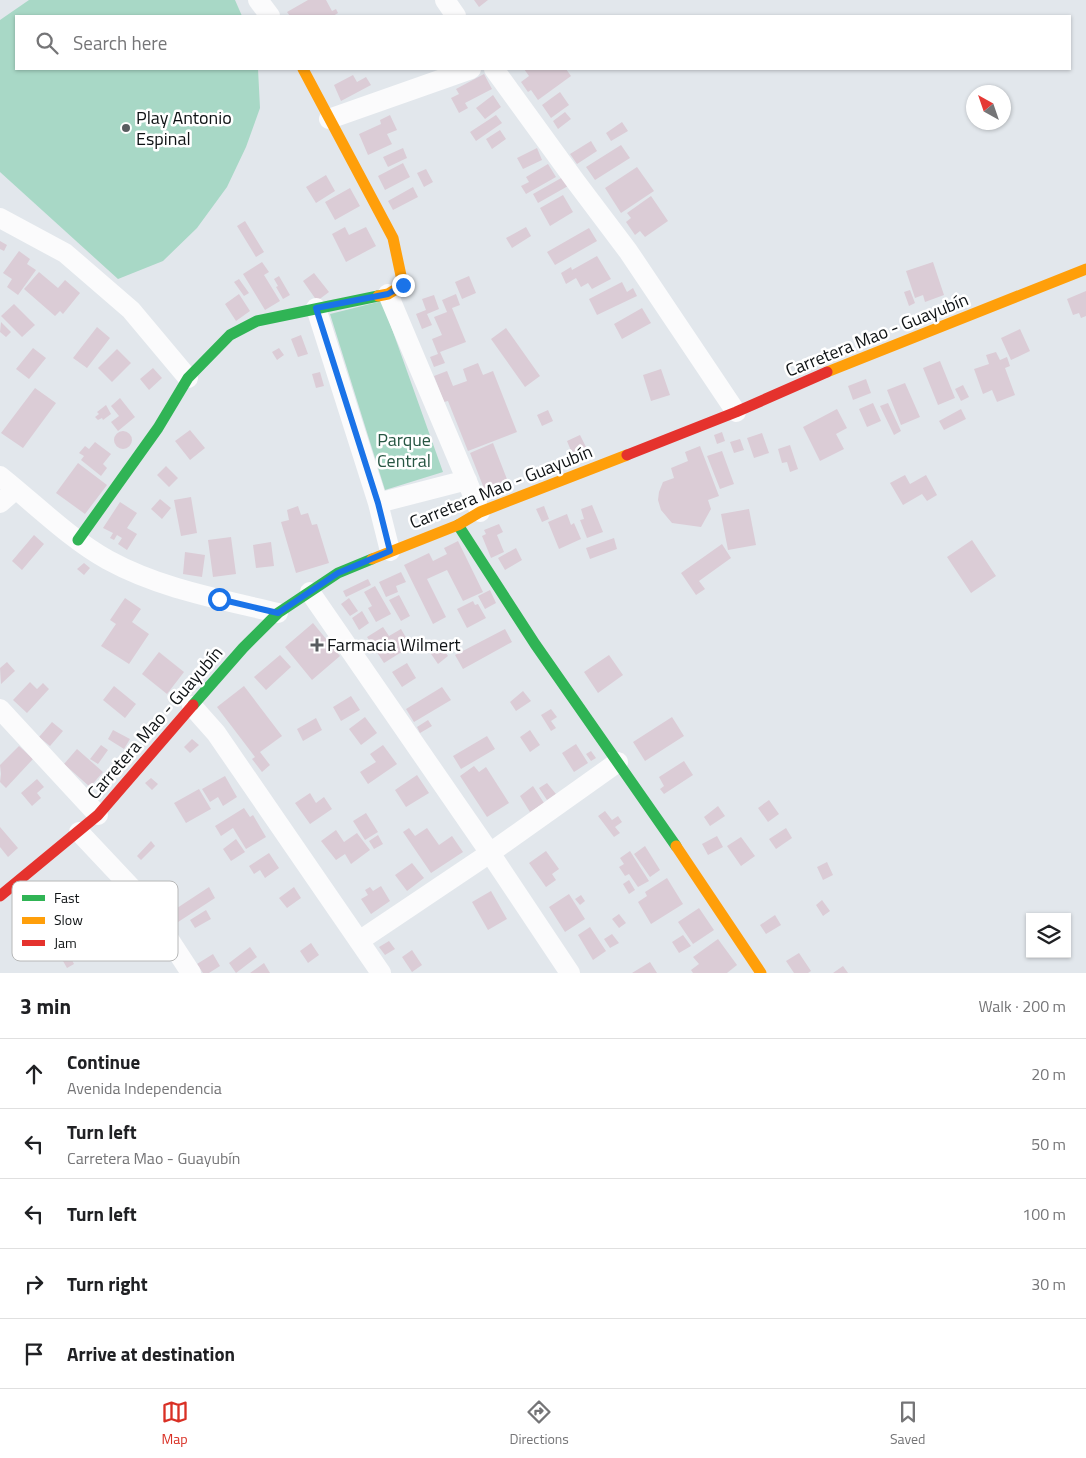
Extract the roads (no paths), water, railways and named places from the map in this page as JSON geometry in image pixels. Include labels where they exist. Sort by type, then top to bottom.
[{"type":"main road","points":[[78,540],[158,428],[188,378],[230,335],[257,321],[388,294],[403,285],[393,238],[304,70]]},
{"type":"main road","name":"Carretera Mao - Guayubín","points":[[19,881],[98,815],[243,648],[278,613],[338,573],[458,525],[480,512],[736,412],[839,367],[1086,269]]},
{"type":"main road","points":[[458,525],[520,622],[684,857],[761,973]]},
{"type":"main road","name":"Carretera Mao - Guayubín","points":[[0,896],[12,886]]},
{"type":"street","points":[[258,0],[269,15]]},
{"type":"street","points":[[444,0],[455,15]]},
{"type":"street","points":[[329,119],[468,70]]},
{"type":"street","points":[[495,70],[628,251],[736,412]]},
{"type":"street","points":[[0,218],[65,253],[131,310],[188,378]]},
{"type":"street","points":[[388,294],[480,512]]},
{"type":"street","points":[[316,308],[378,503],[390,551]]},
{"type":"street","points":[[0,476],[78,540],[107,560],[144,578],[191,593],[278,613]]},
{"type":"street","points":[[378,503],[466,480]]},
{"type":"street","points":[[0,503],[16,489]]},
{"type":"street","points":[[310,592],[490,853],[570,973]]},
{"type":"street","points":[[192,706],[216,734],[381,973]]},
{"type":"street","points":[[0,709],[98,815]]},
{"type":"street","points":[[359,941],[490,853],[618,762]]},
{"type":"street","points":[[79,832],[125,881]]},
{"type":"street","points":[[178,953],[191,973]]},
{"type":"place","name":"Play Antonio Espinal","points":[[126,128]]},
{"type":"place","name":"Farmacia Wilmert","points":[[317,645]]},
{"type":"park label","name":"Parque Central","points":[[404,450]]}]
